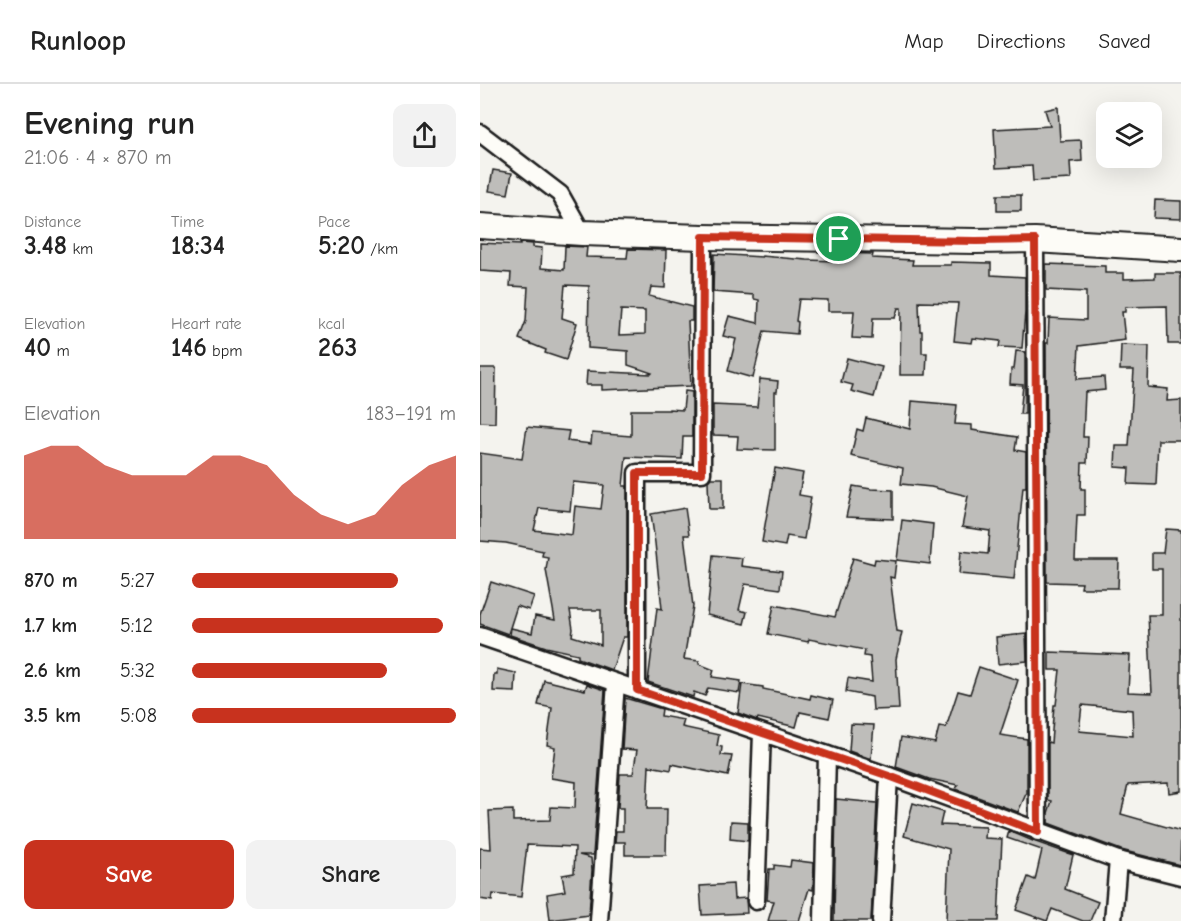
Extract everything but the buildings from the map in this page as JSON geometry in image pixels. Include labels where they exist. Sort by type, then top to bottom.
[{"type":"main road","points":[[480,226],[582,233],[703,237],[1035,240],[1181,249]]},
{"type":"street","points":[[480,133],[560,194],[582,233]]},
{"type":"street","points":[[637,690],[637,473],[702,473],[703,237]]},
{"type":"street","points":[[1035,240],[1038,832]]},
{"type":"street","points":[[480,636],[889,776],[1118,860],[1181,876]]},
{"type":"street","points":[[599,921],[616,683]]},
{"type":"street","points":[[756,901],[762,733]]},
{"type":"street","points":[[823,921],[827,755]]},
{"type":"street","points":[[881,921],[889,776]]},
{"type":"street","points":[[1113,921],[1118,860]]},
{"type":"route","points":[[703,237],[839,239],[1035,240],[1038,832],[889,776],[637,690],[637,473],[702,473],[703,237]]}]
